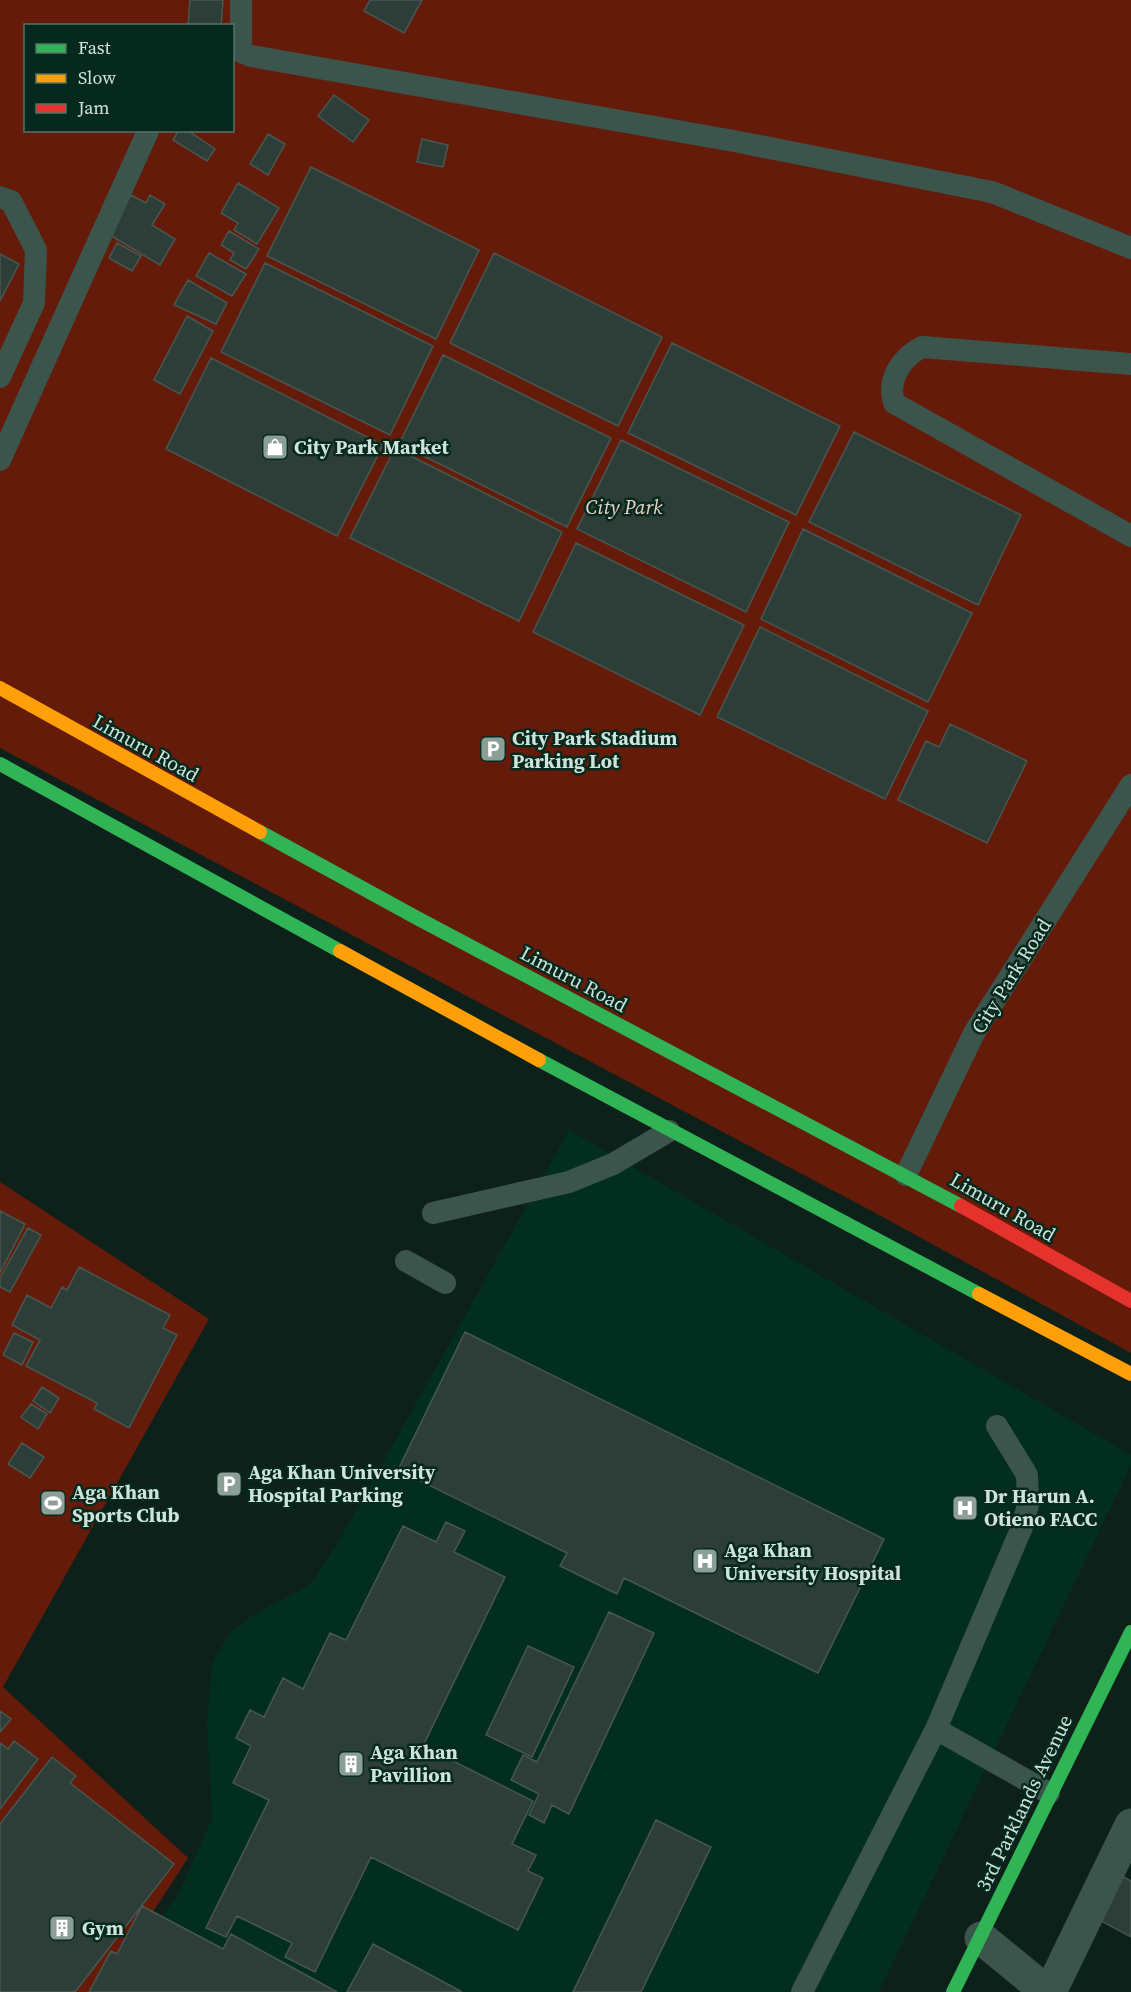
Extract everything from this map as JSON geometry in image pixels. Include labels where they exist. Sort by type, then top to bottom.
[{"type":"main road","name":"Limuru Road","points":[[0,688],[417,918],[906,1174],[1131,1301]]},
{"type":"main road","points":[[0,764],[669,1131],[1131,1374]]},
{"type":"main road","name":"3rd Parklands Avenue","points":[[953,1992],[1049,1793],[1131,1632]]},
{"type":"street","points":[[981,1938],[1049,1992],[1131,1825]]},
{"type":"lane","points":[[241,0],[239,41],[241,52],[251,56],[711,137],[992,192],[1131,248]]},
{"type":"lane","points":[[0,459],[148,132]]},
{"type":"lane","points":[[0,196],[11,201],[36,250],[34,303],[0,377]]},
{"type":"lane","points":[[1131,364],[922,347],[906,356],[892,382],[891,396],[894,403],[1131,536]]},
{"type":"lane","name":"City Park Road","points":[[906,1174],[974,1033],[1131,785]]},
{"type":"lane","points":[[433,1213],[569,1182],[614,1164],[669,1131]]},
{"type":"lane","points":[[406,1261],[445,1283]]},
{"type":"lane","points":[[802,1992],[936,1729],[1022,1527],[1028,1505],[1027,1475],[997,1426]]},
{"type":"lane","points":[[936,1729],[1049,1793]]},
{"type":"shaded area","name":"Aga Khan University Hospital","points":[[569,1130],[1131,1455],[1131,1465],[879,1992],[112,1992],[179,1892],[212,1819],[207,1723],[212,1662],[232,1630],[256,1613],[311,1584],[341,1537]]},
{"type":"green space","name":"City Park","points":[[0,0],[1131,0],[1131,1353],[881,1216],[0,748]]},
{"type":"green space","name":"Aga Khan Sports Club","points":[[0,1182],[209,1319],[3,1687],[188,1858],[101,1992],[0,1992]]},
{"type":"building","points":[[190,0],[223,0],[221,24],[188,24]]},
{"type":"building","points":[[370,0],[422,0],[404,33],[364,11]]},
{"type":"building","points":[[334,95],[369,120],[353,142],[318,116]]},
{"type":"building","points":[[178,132],[190,132],[215,149],[207,161],[173,140]]},
{"type":"building","points":[[268,134],[285,144],[268,175],[250,164]]},
{"type":"building","points":[[422,139],[448,145],[443,167],[417,162]]},
{"type":"building","points":[[311,167],[479,250],[436,339],[267,256]]},
{"type":"building","points":[[238,183],[279,208],[257,244],[234,230],[238,223],[221,213]]},
{"type":"building","points":[[131,195],[146,203],[150,195],[165,204],[152,225],[175,239],[160,265],[108,234]]},
{"type":"building","points":[[229,231],[259,249],[246,269],[230,260],[234,253],[221,245]]},
{"type":"building","points":[[117,243],[141,256],[132,271],[109,258]]},
{"type":"building","points":[[209,253],[246,274],[232,296],[196,276]]},
{"type":"building","points":[[494,253],[662,337],[618,426],[450,343]]},
{"type":"building","points":[[0,254],[19,264],[0,301]]},
{"type":"building","points":[[265,263],[433,346],[390,435],[221,352]]},
{"type":"building","points":[[188,280],[227,303],[216,324],[174,305]]},
{"type":"building","points":[[187,316],[213,331],[180,394],[154,380]]},
{"type":"building","points":[[672,343],[840,426],[796,515],[628,433]]},
{"type":"building","points":[[443,355],[611,438],[567,527],[399,444]]},
{"type":"building","name":"City Park Market","points":[[211,358],[383,445],[337,536],[166,449]]},
{"type":"building","points":[[854,432],[1021,515],[978,605],[809,522]]},
{"type":"building","points":[[621,440],[789,522],[746,612],[577,529]]},
{"type":"building","points":[[395,448],[562,532],[519,621],[350,538]]},
{"type":"building","points":[[803,529],[972,613],[928,702],[761,619]]},
{"type":"building","points":[[576,543],[744,625],[700,715],[533,632]]},
{"type":"building","points":[[760,627],[928,711],[885,799],[717,717]]},
{"type":"building","points":[[950,724],[1027,761],[987,843],[898,800],[926,741],[939,747]]},
{"type":"building","points":[[0,1211],[25,1224],[0,1273]]},
{"type":"building","points":[[28,1228],[41,1235],[10,1292],[0,1287],[0,1278]]},
{"type":"building","points":[[79,1267],[170,1315],[163,1328],[177,1335],[129,1428],[94,1409],[97,1403],[26,1366],[40,1340],[12,1325],[27,1295],[51,1308],[62,1287],[67,1290]]},
{"type":"building","points":[[465,1332],[884,1539],[818,1673],[624,1578],[617,1594],[560,1566],[567,1553],[398,1470]]},
{"type":"building","points":[[14,1333],[33,1342],[22,1365],[3,1355]]},
{"type":"building","points":[[42,1387],[59,1398],[50,1413],[33,1401]]},
{"type":"building","points":[[31,1404],[47,1414],[38,1429],[21,1417]]},
{"type":"building","points":[[22,1443],[44,1457],[30,1478],[8,1464]]},
{"type":"building","name":"Aga Khan Pavillion","points":[[446,1522],[465,1531],[454,1552],[505,1577],[423,1746],[533,1801],[512,1844],[536,1855],[528,1871],[543,1878],[518,1930],[371,1857],[315,1972],[285,1957],[292,1943],[237,1916],[226,1937],[206,1928],[269,1800],[233,1783],[251,1746],[236,1738],[250,1710],[264,1717],[283,1678],[303,1689],[330,1633],[346,1640],[403,1526],[436,1542]]},
{"type":"building","points":[[609,1612],[654,1633],[569,1814],[552,1805],[544,1823],[529,1815],[539,1794],[511,1780],[523,1755],[537,1762]]},
{"type":"building","points":[[528,1646],[574,1667],[532,1757],[486,1735]]},
{"type":"building","points":[[0,1711],[11,1719],[0,1732]]},
{"type":"building","points":[[14,1741],[38,1759],[0,1809],[0,1743],[8,1749]]},
{"type":"building","name":"Gym","points":[[52,1757],[76,1776],[70,1783],[174,1864],[75,1992],[0,1992],[0,1824]]},
{"type":"building","points":[[656,1820],[711,1847],[641,1992],[573,1992]]},
{"type":"building","points":[[1115,1872],[1131,1881],[1131,1937],[1092,1916]]},
{"type":"building","points":[[142,1906],[223,1949],[231,1934],[337,1992],[89,1992],[111,1951],[117,1954]]},
{"type":"building","points":[[373,1944],[462,1992],[347,1992]]},
{"type":"traffic: fast","points":[[0,764],[340,951]]},
{"type":"traffic: fast","points":[[260,832],[417,918],[961,1206]]},
{"type":"traffic: fast","points":[[539,1060],[979,1294]]},
{"type":"traffic: fast","points":[[953,1992],[1131,1632]]},
{"type":"traffic: slow","points":[[0,688],[260,832]]},
{"type":"traffic: slow","points":[[340,951],[539,1060]]},
{"type":"traffic: slow","points":[[979,1294],[1131,1374]]},
{"type":"traffic: jam","points":[[961,1206],[1131,1301]]},
{"type":"place","name":"City Park Market","points":[[275,447]]},
{"type":"place","name":"City Park Stadium Parking Lot","points":[[493,749]]},
{"type":"place","name":"Aga Khan University Hospital Parking","points":[[229,1484]]},
{"type":"place","name":"Aga Khan Sports Club","points":[[53,1503]]},
{"type":"place","name":"Dr Harun A. Otieno FACC","points":[[965,1508]]},
{"type":"place","name":"Aga Khan University Hospital","points":[[705,1561]]},
{"type":"place","name":"Aga Khan Pavillion","points":[[351,1764]]},
{"type":"place","name":"Gym","points":[[62,1928]]}]
